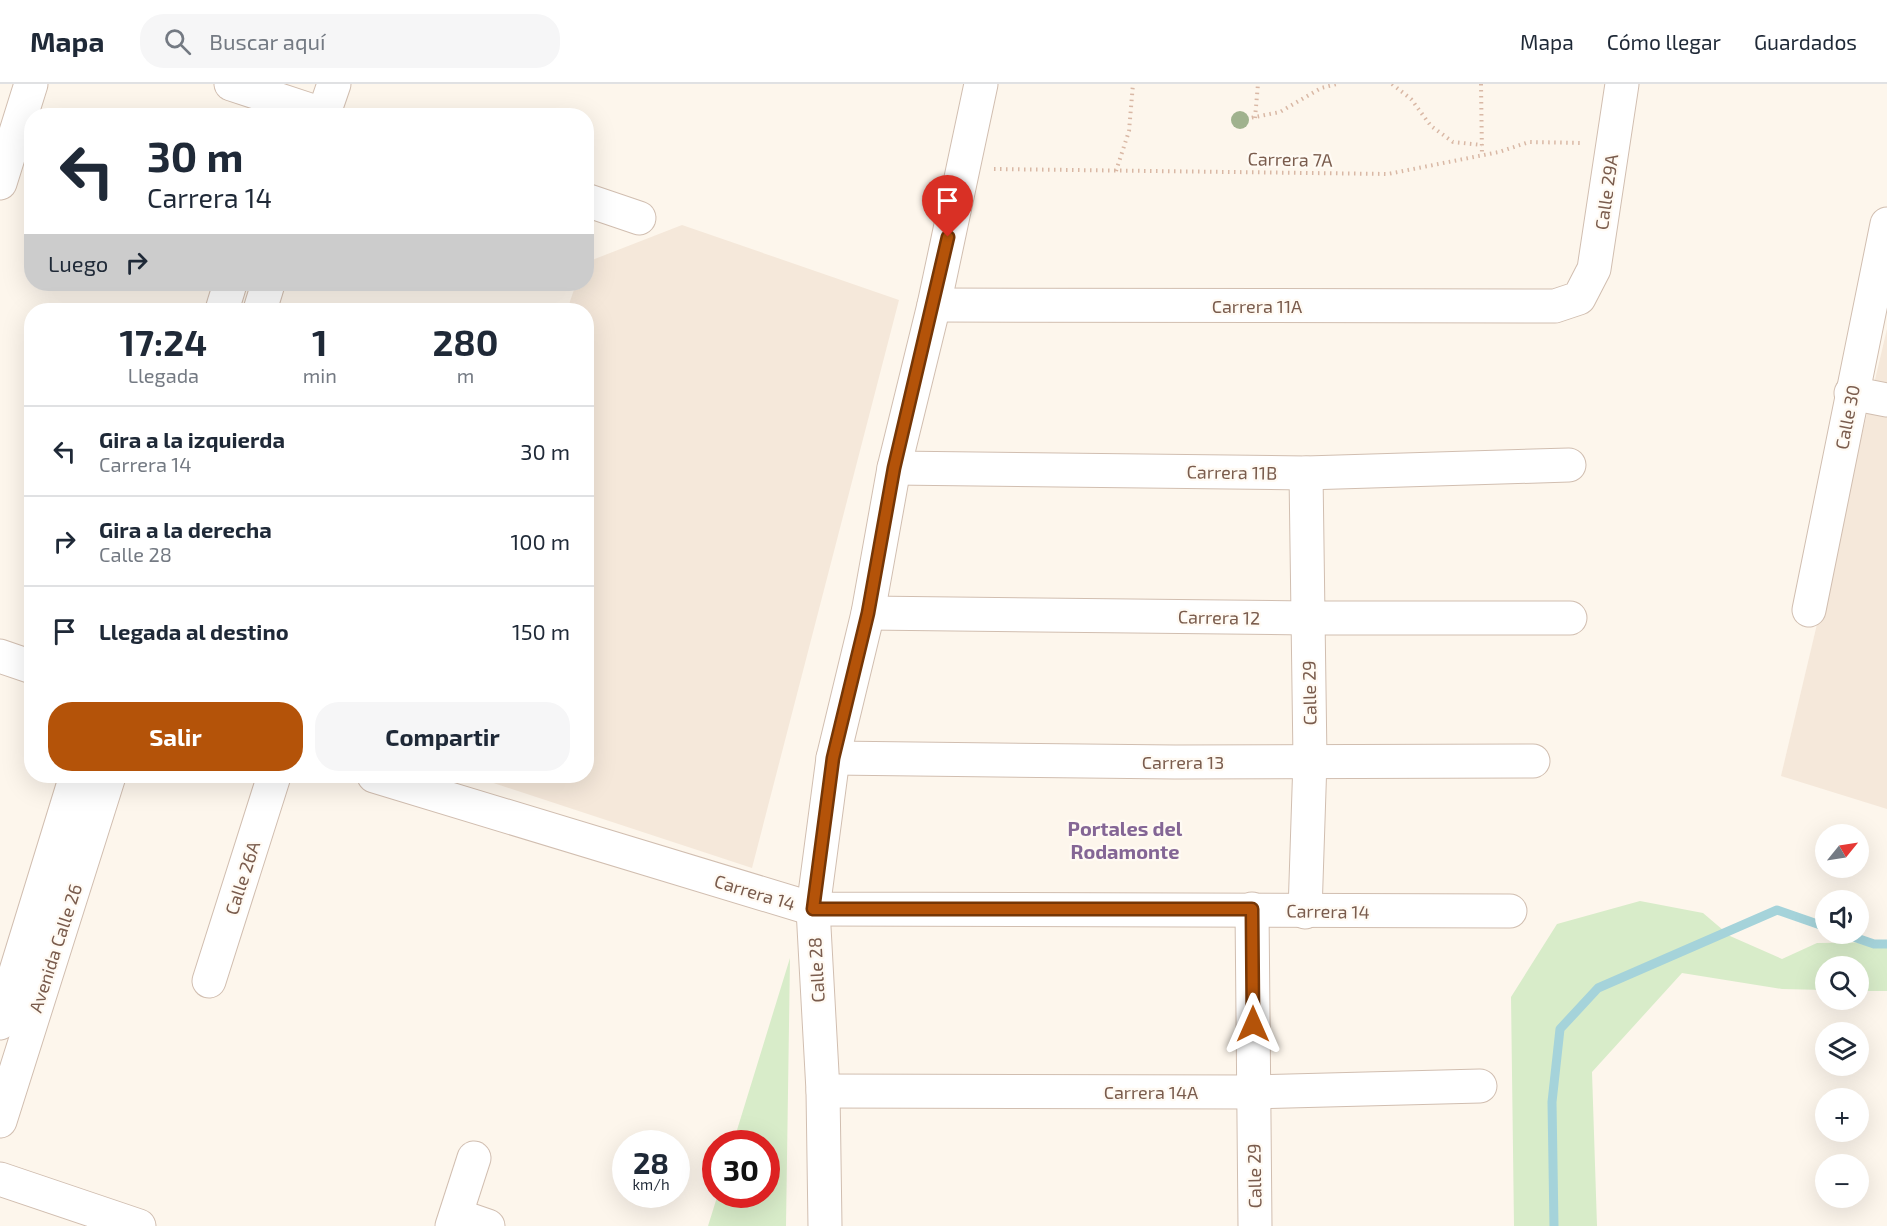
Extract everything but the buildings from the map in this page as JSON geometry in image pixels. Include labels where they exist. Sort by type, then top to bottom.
[{"type":"street","points":[[24,108],[32,84]]},
{"type":"street","points":[[231,84],[288,101],[327,107]]},
{"type":"street","name":"Calle 28","points":[[825,1226],[823,1091],[813,909],[833,758],[868,613],[894,468],[934,305],[981,84]]},
{"type":"street","name":"Calle 29A","points":[[1580,298],[1594,269],[1622,84]]},
{"type":"street","points":[[0,183],[24,109]]},
{"type":"street","points":[[594,203],[639,218]]},
{"type":"street","name":"Calle 30","points":[[1809,610],[1851,393],[1887,224]]},
{"type":"street","name":"Carrera 11A","points":[[934,305],[1556,306],[1580,298]]},
{"type":"street","points":[[1851,393],[1887,400]]},
{"type":"street","name":"Carrera 11B","points":[[894,468],[1306,473],[1569,465]]},
{"type":"street","name":"Calle 29","points":[[1305,912],[1310,760],[1306,473]]},
{"type":"street","name":"Carrera 12","points":[[868,613],[1308,618],[1570,618]]},
{"type":"street","points":[[0,656],[24,664]]},
{"type":"street","name":"Carrera 13","points":[[833,758],[1175,762],[1310,760],[1533,762]]},
{"type":"street","name":"Avenida Calle 26","points":[[0,1023],[74,783]]},
{"type":"street","name":"Avenida Calle 26","points":[[0,1121],[107,783]]},
{"type":"street","name":"Calle 26A","points":[[209,981],[272,783]]},
{"type":"street","name":"Carrera 14","points":[[398,783],[813,909],[1510,911]]},
{"type":"street","name":"Calle 29","points":[[1252,909],[1255,1226]]},
{"type":"street","name":"Carrera 14A","points":[[823,1091],[1253,1092],[1480,1086]]},
{"type":"street","points":[[474,1158],[454,1220],[488,1226]]},
{"type":"street","points":[[0,1179],[140,1226]]},
{"type":"path","points":[[1116,171],[1129,131],[1133,84]]},
{"type":"path","points":[[1255,118],[1258,84]]},
{"type":"path","points":[[1240,120],[1280,112],[1322,88],[1337,84]]},
{"type":"path","points":[[1392,84],[1411,99],[1431,126],[1453,142],[1482,145]]},
{"type":"path","points":[[1482,84],[1482,156]]},
{"type":"path","name":"Carrera 7A","points":[[963,169],[1388,174],[1482,156],[1529,142],[1613,143]]},
{"type":"shaded area","points":[[682,225],[899,300],[752,868],[493,783],[594,783],[594,303],[569,303],[574,291],[594,291],[594,259]]},
{"type":"shaded area","points":[[1887,329],[1887,809],[1781,776]]},
{"type":"green space","points":[[1640,901],[1703,913],[1730,936],[1782,959],[1815,944],[1887,942],[1887,991],[1869,991],[1869,956],[1815,956],[1815,990],[1782,989],[1682,973],[1592,1072],[1597,1226],[1514,1226],[1511,997],[1557,924]]},
{"type":"green space","points":[[790,958],[786,1226],[708,1226],[714,1208],[780,1208],[780,1130],[737,1130]]},
{"type":"waterway","points":[[1554,1226],[1552,1102],[1560,1029],[1598,988],[1777,910],[1815,923]]},
{"type":"waterway","points":[[1869,942],[1887,944]]},
{"type":"district","name":"Portales del Rodamonte","points":[[1125,840]]},
{"type":"route","points":[[948,237],[934,305],[894,468],[868,613],[833,758],[813,909],[1252,909],[1253,1024]]}]
